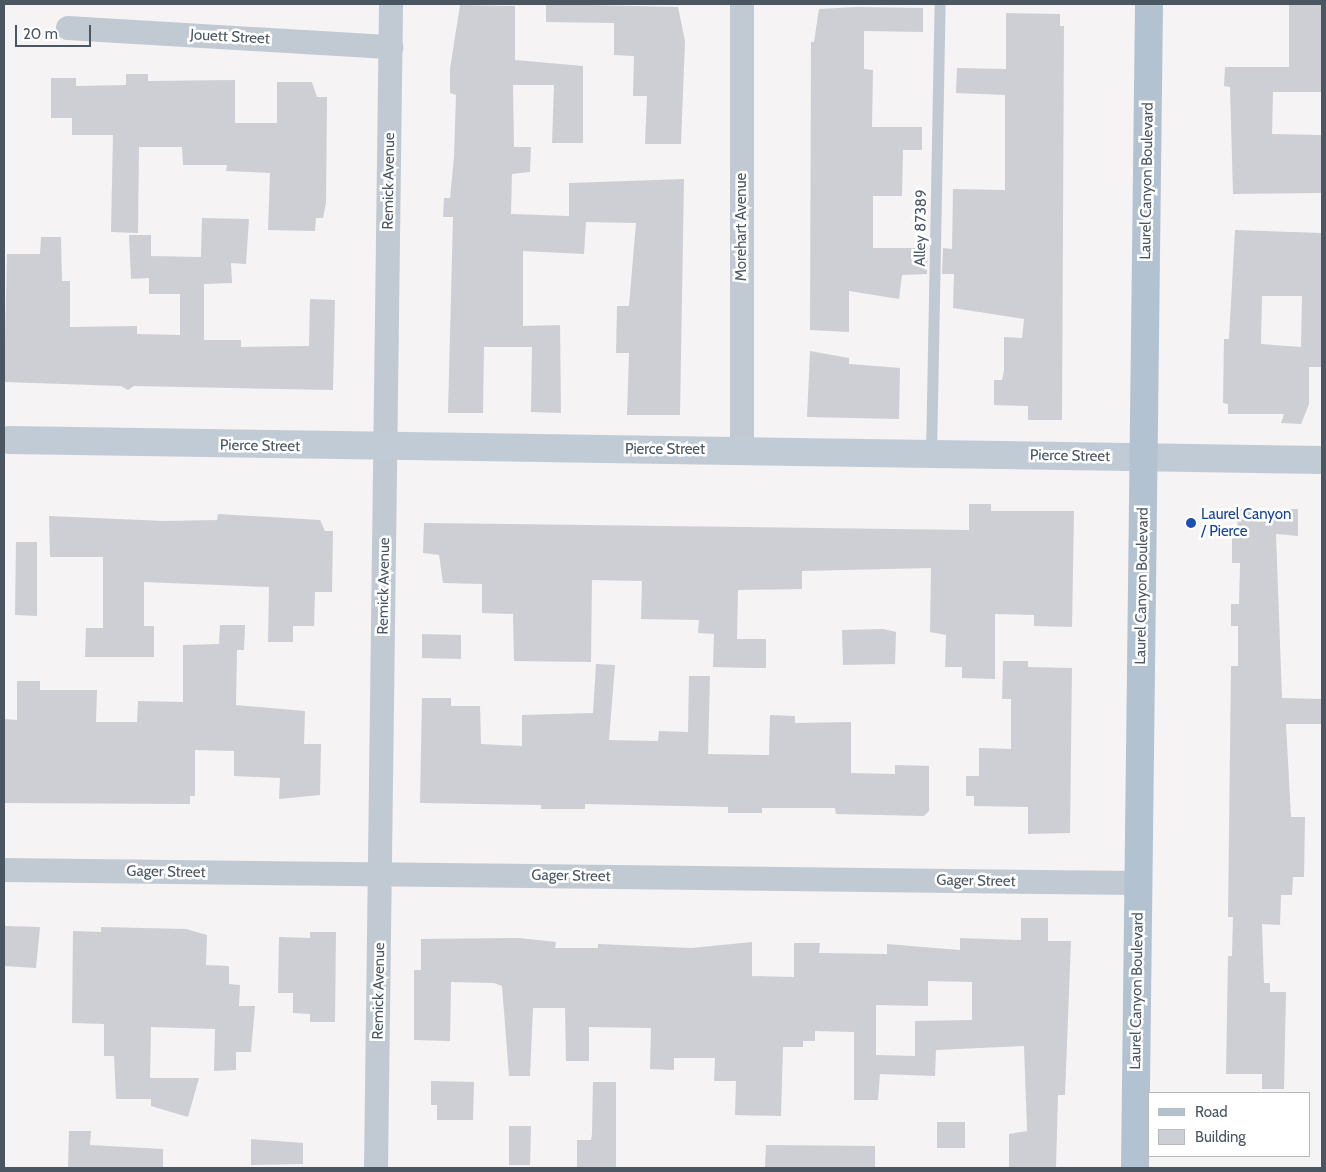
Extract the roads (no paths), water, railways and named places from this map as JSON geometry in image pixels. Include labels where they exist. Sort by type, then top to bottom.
[{"type":"main road","name":"Laurel Canyon Boulevard","points":[[1135,1168],[1149,4]]},
{"type":"street","name":"Remick Avenue","points":[[376,1168],[391,4]]},
{"type":"street","name":"Morehart Avenue","points":[[742,4],[742,450]]},
{"type":"street","name":"Jouett Street","points":[[68,28],[391,47]]},
{"type":"street","name":"Pierce Street","points":[[9,440],[386,449],[742,450],[1322,460]]},
{"type":"street","name":"Gager Street","points":[[4,870],[1139,883]]},
{"type":"lane","name":"Alley 87389","points":[[931,454],[940,4]]},
{"type":"place","name":"Laurel Canyon / Pierce","points":[[1191,523]]}]
